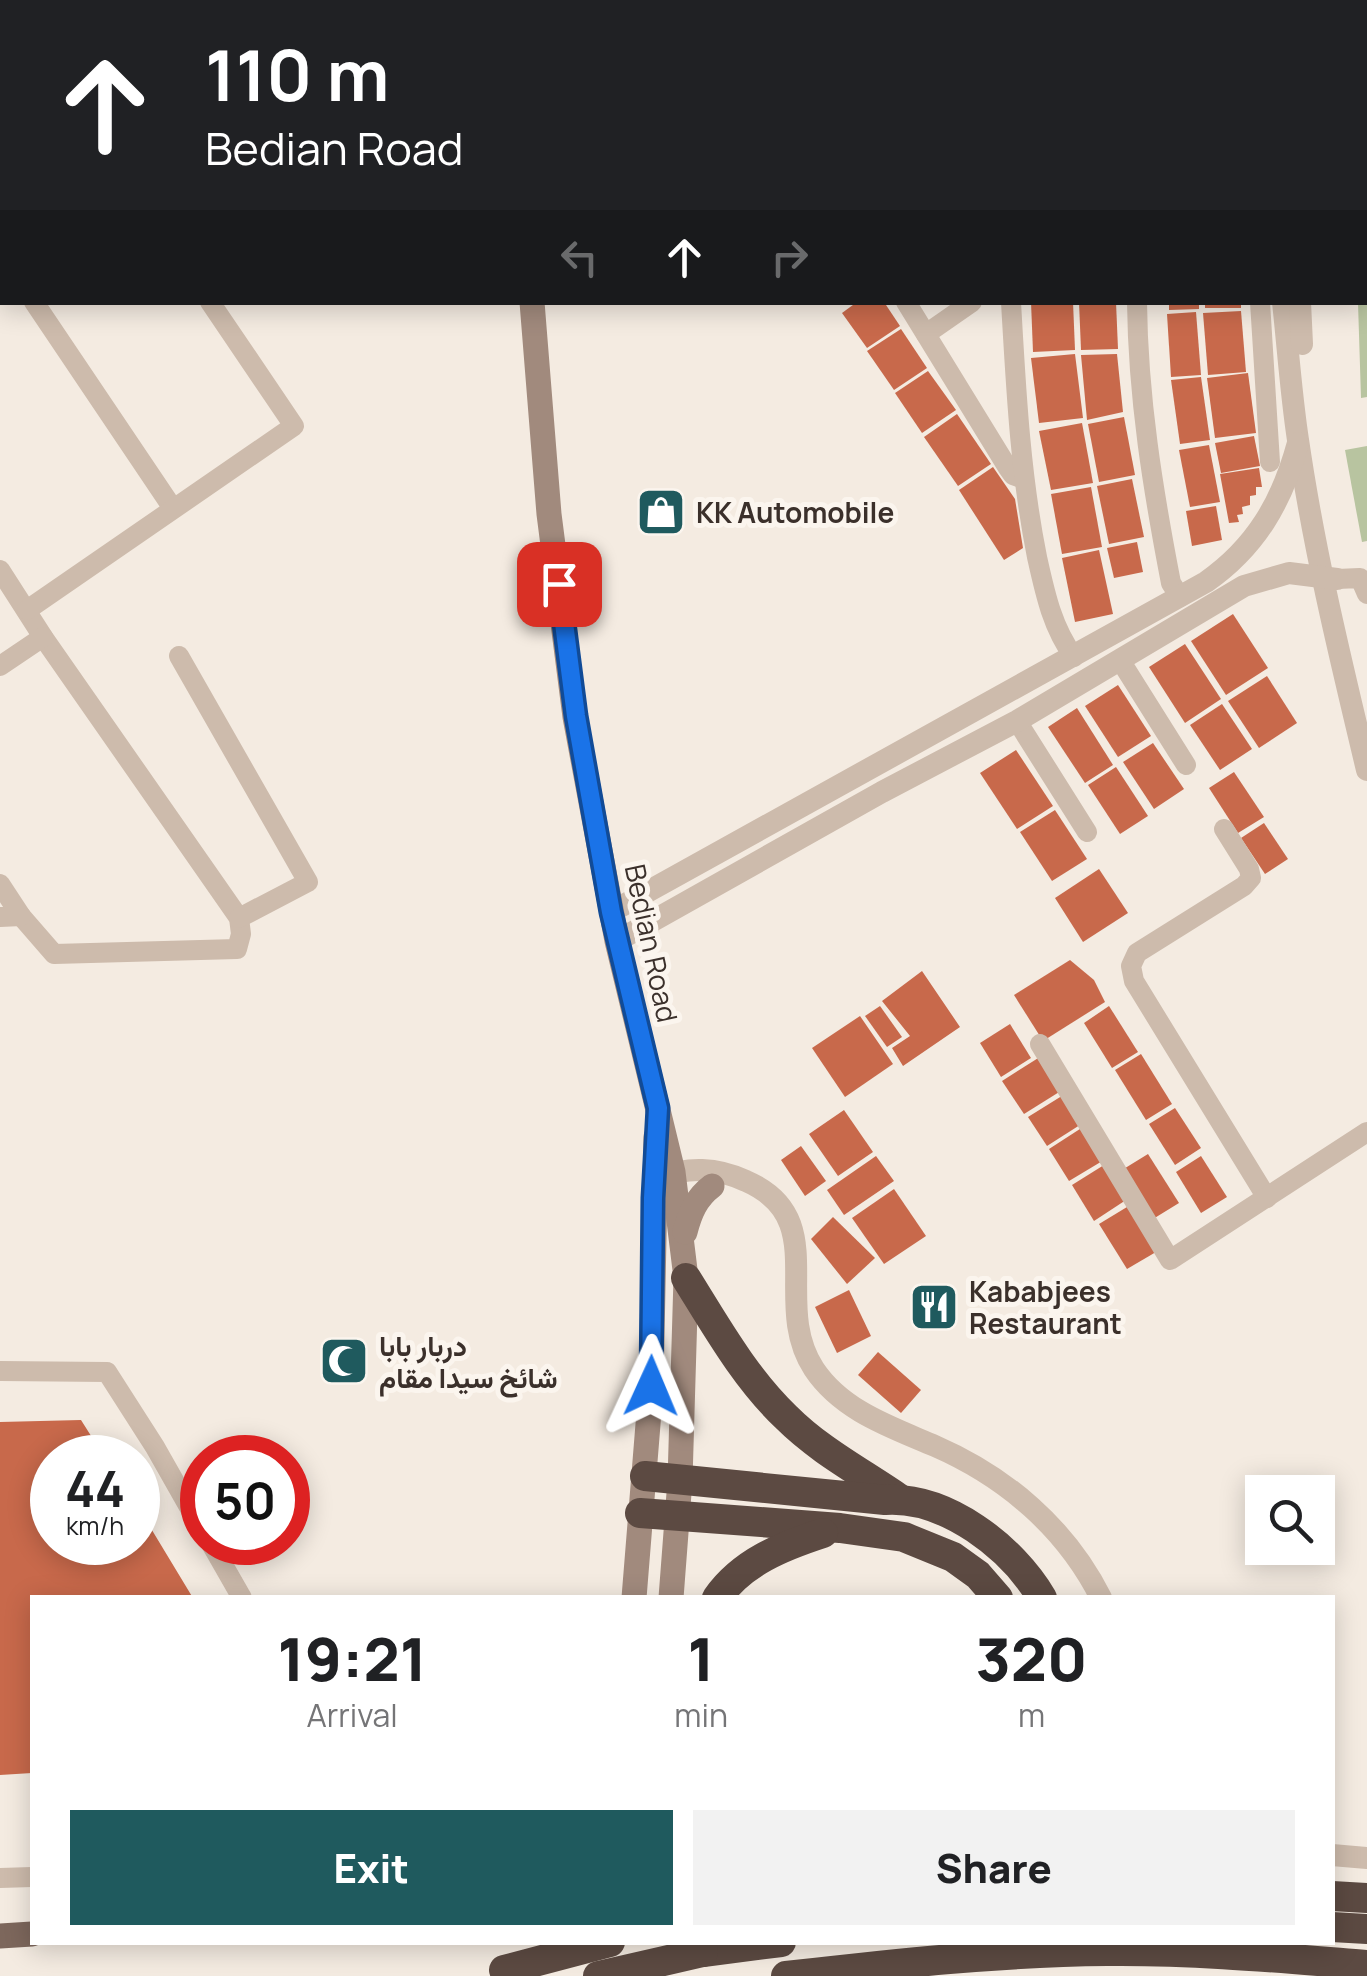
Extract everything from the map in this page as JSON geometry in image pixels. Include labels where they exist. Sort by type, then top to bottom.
[{"type":"highway","points":[[686,1278],[747,1371],[786,1417],[829,1454],[900,1499],[972,1526],[1020,1569],[1040,1595]]},
{"type":"highway","points":[[644,1476],[900,1499]]},
{"type":"highway","points":[[640,1513],[840,1528],[904,1537],[930,1546],[978,1574],[996,1595]]},
{"type":"highway","points":[[719,1595],[764,1556],[840,1528]]},
{"type":"highway","points":[[1335,1896],[1367,1898]]},
{"type":"highway","points":[[1335,1927],[1367,1929]]},
{"type":"highway","points":[[493,1973],[598,1945]]},
{"type":"highway","points":[[598,1976],[703,1952],[757,1945]]},
{"type":"highway","points":[[786,1976],[1066,1952],[1211,1953],[1367,1965]]},
{"type":"highway","points":[[972,1976],[1066,1952]]},
{"type":"main road","name":"Bedian Road","points":[[532,305],[549,514],[570,679],[617,942],[658,1108],[664,1185],[684,1245],[680,1480],[671,1595]]},
{"type":"main road","points":[[634,1595],[664,1185]]},
{"type":"main road","points":[[684,1245],[694,1205],[700,1194],[712,1186]]},
{"type":"main road","points":[[0,1936],[30,1934]]},
{"type":"main road","points":[[606,1976],[609,1945]]},
{"type":"main road","points":[[638,1976],[641,1945]]},
{"type":"street","points":[[36,305],[172,508]]},
{"type":"street","points":[[27,610],[294,426],[212,305]]},
{"type":"street","points":[[908,305],[1013,475],[1024,478]]},
{"type":"street","points":[[926,334],[968,305]]},
{"type":"street","points":[[1011,305],[1024,478],[1048,604],[1074,658]]},
{"type":"street","points":[[1137,305],[1148,460],[1171,582],[1180,598]]},
{"type":"street","points":[[1260,305],[1270,462]]},
{"type":"street","points":[[1284,305],[1298,443],[1330,578],[1367,770]]},
{"type":"street","points":[[1300,305],[1314,503]]},
{"type":"street","points":[[617,942],[1120,660],[1212,592],[1268,520],[1282,493],[1298,443]]},
{"type":"street","points":[[1282,493],[1314,503]]},
{"type":"street","points":[[0,570],[240,918],[240,934],[236,948],[54,954],[10,917],[0,884]]},
{"type":"street","points":[[611,912],[1180,598],[1244,586],[1274,575],[1300,574],[1360,578],[1367,594]]},
{"type":"street","points":[[1330,578],[1367,712]]},
{"type":"street","points":[[0,666],[43,637]]},
{"type":"street","points":[[179,656],[308,882],[240,918]]},
{"type":"street","points":[[1120,660],[1186,765]]},
{"type":"street","points":[[984,704],[1008,726],[1086,832]]},
{"type":"street","points":[[866,768],[882,792]]},
{"type":"street","points":[[1224,829],[1249,868],[1251,878],[1138,953],[1131,966],[1134,981],[1267,1198]]},
{"type":"street","points":[[1040,1044],[1170,1260],[1367,1132]]},
{"type":"street","points":[[664,1185],[714,1170],[762,1187],[778,1200],[792,1222],[796,1239],[794,1305],[803,1347],[814,1368],[830,1387],[888,1427],[938,1447],[984,1472],[1040,1513],[1089,1573],[1100,1595]]},
{"type":"street","points":[[664,1185],[712,1186],[745,1180]]},
{"type":"street","points":[[0,1371],[107,1372],[180,1493]]},
{"type":"street","points":[[223,1565],[240,1595]]},
{"type":"street","points":[[1335,1855],[1367,1858]]},
{"type":"street","points":[[0,1878],[30,1877]]},
{"type":"green space","points":[[1358,305],[1367,305],[1367,397],[1361,398]]},
{"type":"green space","points":[[1367,446],[1367,541],[1362,542],[1345,450]]},
{"type":"building","points":[[853,305],[886,305],[900,326],[867,348],[842,313]]},
{"type":"building","points":[[1031,305],[1073,305],[1075,350],[1033,352]]},
{"type":"building","points":[[1079,305],[1116,305],[1118,349],[1081,350]]},
{"type":"building","points":[[1169,305],[1199,305],[1199,309],[1169,310]]},
{"type":"building","points":[[1205,305],[1241,305],[1241,308]]},
{"type":"building","points":[[1241,311],[1246,372],[1208,375],[1203,313]]},
{"type":"building","points":[[1196,312],[1201,375],[1171,377],[1167,314]]},
{"type":"building","points":[[901,329],[927,368],[894,390],[867,351]]},
{"type":"building","points":[[1075,354],[1083,418],[1039,423],[1031,358]]},
{"type":"building","points":[[1117,354],[1123,412],[1087,420],[1081,355]]},
{"type":"building","points":[[928,371],[956,410],[922,433],[895,393]]},
{"type":"building","points":[[1248,373],[1256,433],[1215,438],[1207,378]]},
{"type":"building","points":[[1201,377],[1210,440],[1180,444],[1171,380]]},
{"type":"building","points":[[957,414],[991,464],[958,486],[924,437]]},
{"type":"building","points":[[1124,417],[1135,475],[1099,482],[1088,424]]},
{"type":"building","points":[[1082,423],[1093,483],[1051,490],[1039,431]]},
{"type":"building","points":[[1254,436],[1260,466],[1221,473],[1215,443]]},
{"type":"building","points":[[1209,445],[1220,502],[1190,507],[1179,450]]},
{"type":"building","points":[[993,467],[1015,499],[1023,548],[1004,560],[959,490]]},
{"type":"building","points":[[1259,468],[1262,487],[1256,487],[1256,495],[1250,496],[1250,505],[1242,507],[1243,514],[1237,515],[1239,522],[1229,523],[1220,474]]},
{"type":"building","points":[[1132,479],[1144,537],[1109,544],[1097,486]]},
{"type":"building","points":[[1091,487],[1102,547],[1062,554],[1051,494]]},
{"type":"building","points":[[1216,506],[1222,540],[1192,546],[1186,511]]},
{"type":"building","points":[[1137,542],[1143,572],[1114,578],[1107,548]]},
{"type":"building","points":[[1099,550],[1113,614],[1075,622],[1062,558]]},
{"type":"building","points":[[1233,614],[1268,668],[1226,695],[1191,641]]},
{"type":"building","points":[[1185,644],[1221,699],[1185,723],[1149,667]]},
{"type":"building","points":[[1267,676],[1297,723],[1259,748],[1228,701]]},
{"type":"building","points":[[1118,685],[1151,736],[1118,757],[1085,706]]},
{"type":"building","points":[[1222,704],[1252,749],[1220,770],[1190,725]]},
{"type":"building","points":[[1077,708],[1113,765],[1085,783],[1048,727]]},
{"type":"building","points":[[1153,743],[1184,789],[1154,809],[1123,762]]},
{"type":"building","points":[[1016,750],[1053,806],[1017,829],[980,773]]},
{"type":"building","points":[[1116,767],[1148,816],[1120,834],[1088,785]]},
{"type":"building","points":[[1234,772],[1264,817],[1238,833],[1209,788]]},
{"type":"building","points":[[1055,810],[1087,859],[1052,881],[1020,832]]},
{"type":"building","points":[[1264,823],[1288,859],[1265,874],[1241,838]]},
{"type":"building","points":[[1099,869],[1128,913],[1083,942],[1055,898]]},
{"type":"building","points":[[1070,960],[1094,980],[1105,1002],[1043,1041],[1014,995]]},
{"type":"building","points":[[922,971],[960,1027],[903,1066],[892,1048],[910,1036],[882,1001]]},
{"type":"building","points":[[880,1006],[902,1037],[887,1047],[865,1016]]},
{"type":"building","points":[[1109,1006],[1138,1052],[1112,1068],[1084,1023]]},
{"type":"building","points":[[860,1016],[893,1064],[845,1097],[812,1048]]},
{"type":"building","points":[[1010,1024],[1031,1058],[1001,1077],[980,1043]]},
{"type":"building","points":[[1141,1054],[1172,1104],[1146,1120],[1115,1070]]},
{"type":"building","points":[[1043,1055],[1064,1089],[1024,1114],[1002,1081]]},
{"type":"building","points":[[1065,1094],[1083,1123],[1047,1146],[1028,1117]]},
{"type":"building","points":[[1175,1108],[1201,1148],[1175,1165],[1149,1124]]},
{"type":"building","points":[[844,1110],[873,1152],[838,1176],[809,1134]]},
{"type":"building","points":[[1083,1127],[1104,1160],[1069,1181],[1049,1149]]},
{"type":"building","points":[[801,1146],[826,1181],[805,1196],[781,1160]]},
{"type":"building","points":[[1148,1154],[1179,1203],[1153,1219],[1122,1170]]},
{"type":"building","points":[[876,1156],[894,1181],[844,1215],[827,1190]]},
{"type":"building","points":[[1201,1156],[1227,1197],[1201,1213],[1176,1172]]},
{"type":"building","points":[[1104,1165],[1126,1200],[1094,1221],[1072,1185]]},
{"type":"building","points":[[894,1189],[926,1236],[884,1264],[852,1218]]},
{"type":"building","points":[[1127,1207],[1156,1252],[1127,1269],[1099,1224]]},
{"type":"building","points":[[833,1217],[875,1258],[847,1284],[811,1239]]},
{"type":"building","points":[[849,1290],[871,1336],[837,1353],[815,1307]]},
{"type":"building","points":[[878,1352],[921,1390],[901,1413],[858,1375]]},
{"type":"building","points":[[81,1420],[90,1435],[30,1435],[30,1565],[160,1565],[160,1543],[191,1595],[30,1595],[30,1773],[0,1775],[0,1422]]},
{"type":"place","name":"KK Automobile","points":[[661,512]]},
{"type":"place","name":"Kababjees Restaurant","points":[[934,1307]]},
{"type":"place","name":"دربار بابا شائخ سیدا مقام","points":[[344,1361]]},
{"type":"route","points":[[559,584],[570,679],[611,912],[658,1108],[651,1386]]}]
